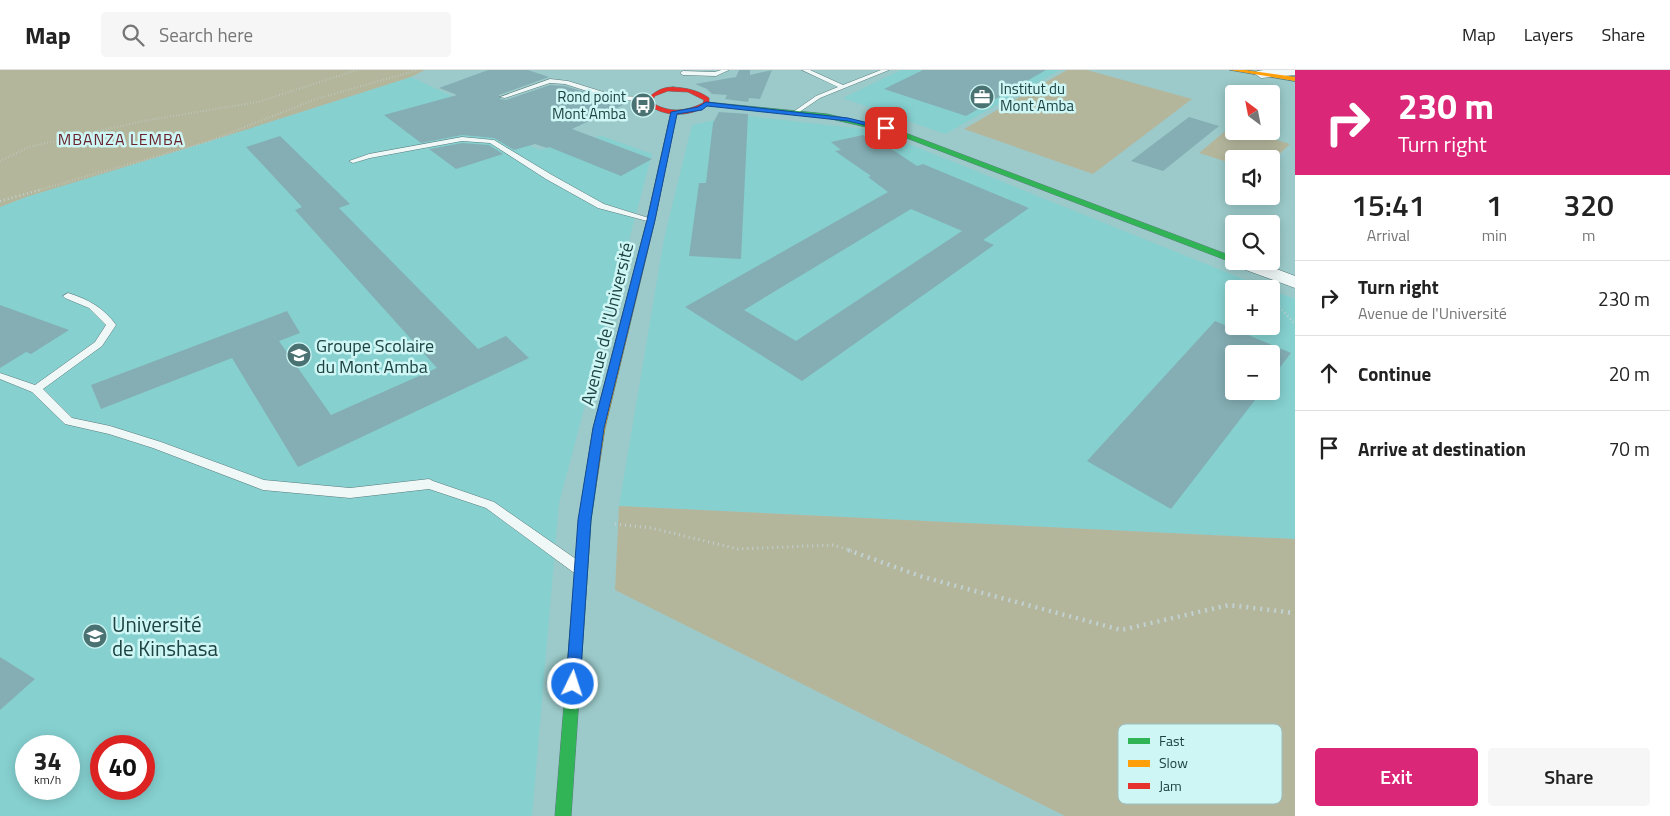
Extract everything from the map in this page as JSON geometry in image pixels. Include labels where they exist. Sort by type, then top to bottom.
[{"type":"street","points":[[1234,70],[1295,79]]},
{"type":"street","points":[[679,89],[683,72]]},
{"type":"street","points":[[1261,74],[1295,72]]},
{"type":"street","points":[[706,104],[707,99],[702,94],[679,89],[656,92],[648,102],[653,107],[674,112],[699,109],[706,104],[848,120],[898,132],[1225,257]]},
{"type":"street","name":"Avenue de l'Université","points":[[563,816],[585,520],[599,428],[651,220],[674,112]]},
{"type":"street","points":[[1262,270],[1295,282]]},
{"type":"lane","points":[[683,72],[716,74],[726,70]]},
{"type":"lane","points":[[806,70],[843,87]]},
{"type":"lane","points":[[795,113],[818,97],[886,70]]},
{"type":"lane","points":[[503,96],[550,81],[566,82],[615,98],[631,100],[649,99]]},
{"type":"lane","points":[[353,161],[369,156],[462,139],[492,141],[549,177],[601,206],[651,220]]},
{"type":"lane","points":[[36,389],[99,344],[111,326],[100,311],[86,302],[68,296]]},
{"type":"lane","points":[[0,376],[36,389],[68,421],[110,430],[157,445],[263,485],[350,493],[429,484],[490,505],[581,570]]},
{"type":"path","points":[[0,161],[29,148],[143,121],[258,102],[357,70]]},
{"type":"path","points":[[0,201],[207,142],[316,99],[418,70]]},
{"type":"path","points":[[1280,308],[1295,324]]},
{"type":"path","points":[[585,520],[651,528],[738,549],[834,544],[923,577],[1121,630],[1229,605],[1295,613]]},
{"type":"shaded area","points":[[901,70],[1060,70],[945,134],[843,98]]},
{"type":"shaded area","name":"Groupe Scolaire du Mont Amba","points":[[411,77],[492,115],[476,122],[540,150],[602,136],[652,154],[559,503],[532,816],[0,816],[0,207],[26,197]]},
{"type":"shaded area","points":[[738,115],[874,130],[1246,280],[1225,280],[1225,335],[1280,335],[1280,293],[1295,299],[1295,539],[619,506],[664,239],[692,125]]},
{"type":"green space","points":[[0,70],[425,70],[411,77],[26,197],[0,207]]},
{"type":"green space","points":[[1067,70],[1087,70],[1192,99],[1093,174],[964,129]]},
{"type":"green space","points":[[1225,131],[1225,140],[1276,140],[1290,144],[1280,153],[1280,150],[1225,150],[1225,161],[1199,153]]},
{"type":"green space","points":[[619,506],[1295,539],[1295,816],[1065,816],[615,590]]},
{"type":"building","points":[[488,70],[528,70],[549,77],[499,95],[500,99],[506,100],[550,85],[565,86],[625,104],[572,129],[652,159],[621,176],[549,147],[535,144],[514,150],[494,138],[462,135],[421,143],[384,115],[457,95],[439,88]]},
{"type":"building","points":[[739,70],[750,70],[750,75],[772,70],[760,99],[749,98],[748,102],[725,99],[727,95],[712,94],[707,89],[695,84],[736,77]]},
{"type":"building","name":"Institut du Mont Amba","points":[[923,70],[1046,70],[966,116],[884,89]]},
{"type":"building","points":[[719,112],[748,114],[741,259],[689,256],[699,183],[706,183],[713,123]]},
{"type":"building","points":[[1189,117],[1219,126],[1163,171],[1131,161]]},
{"type":"building","points":[[863,135],[874,141],[878,140],[917,166],[923,164],[1029,208],[983,240],[994,245],[802,381],[685,307],[888,192],[868,177],[871,176],[835,151],[841,150],[831,142]],"holes":[[[911,209],[962,231],[796,341],[744,310]]]},
{"type":"building","points":[[280,136],[350,204],[339,208],[478,349],[506,336],[529,358],[298,467],[232,358],[101,409],[91,385],[287,311],[300,333],[279,341],[331,415],[437,368],[295,210],[302,207],[246,147]]},
{"type":"building","points":[[462,143],[489,145],[503,154],[456,169],[429,149]]},
{"type":"building","points":[[0,305],[69,330],[31,354],[26,352],[0,368]]},
{"type":"building","points":[[1215,321],[1225,325],[1225,335],[1248,335],[1272,345],[1225,345],[1225,400],[1255,400],[1171,509],[1087,461]]},
{"type":"building","points":[[1280,348],[1291,353],[1280,367]]},
{"type":"building","points":[[0,657],[35,679],[0,710]]},
{"type":"traffic: fast","points":[[706,104],[827,116],[898,132],[1225,257]]},
{"type":"traffic: fast","points":[[563,816],[585,520],[590,486]]},
{"type":"traffic: slow","points":[[1233,70],[1295,79]]},
{"type":"traffic: slow","points":[[590,486],[599,428],[651,220],[674,112]]},
{"type":"traffic: jam","points":[[667,89],[693,91],[707,99],[706,104],[684,112],[669,112],[655,107],[648,102],[653,95],[667,89]]},
{"type":"place","name":"Institut du Mont Amba","points":[[982,97]]},
{"type":"place","name":"Rond point Mont Amba","points":[[643,105]]},
{"type":"place","name":"Groupe Scolaire du Mont Amba","points":[[299,355]]},
{"type":"place","name":"Université de Kinshasa","points":[[95,636]]},
{"type":"district","name":"MBANZA LEMBA","points":[[121,139]]},
{"type":"route","points":[[573,684],[585,520],[599,428],[651,220],[674,112],[688,112],[699,109],[706,104],[848,120],[886,128]]}]
